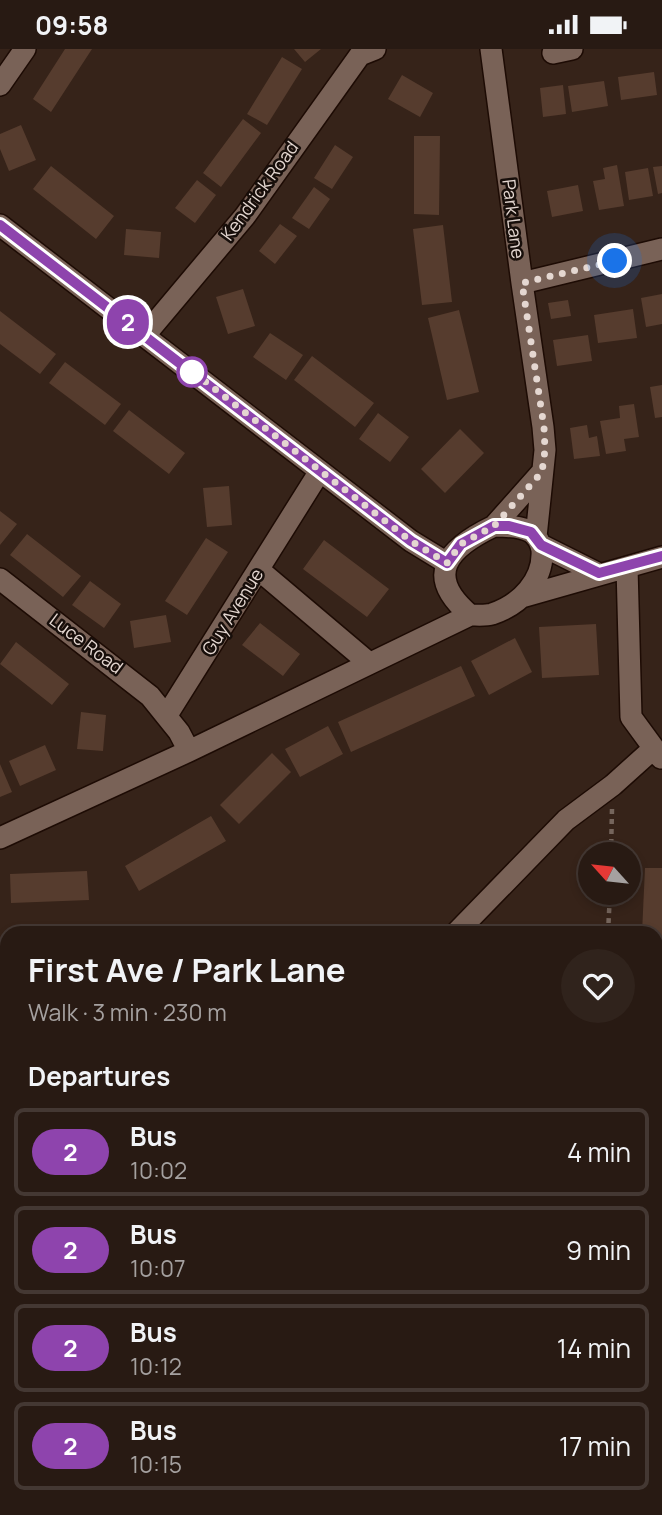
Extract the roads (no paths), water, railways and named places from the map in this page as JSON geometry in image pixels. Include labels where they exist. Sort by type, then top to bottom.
[{"type":"street","points":[[0,85],[25,49]]},
{"type":"street","name":"Kendrick Road","points":[[145,335],[246,216],[360,55],[375,49]]},
{"type":"street","name":"Park Lane","points":[[491,49],[544,427],[539,541]]},
{"type":"street","points":[[0,225],[411,541],[447,563]]},
{"type":"street","points":[[522,283],[662,249]]},
{"type":"street","name":"Guy Avenue","points":[[167,715],[320,471]]},
{"type":"street","points":[[470,615],[454,601],[448,589],[444,571],[447,563],[461,544],[494,526],[542,472]]},
{"type":"street","points":[[494,526],[531,532],[539,541],[599,573]]},
{"type":"street","points":[[522,597],[539,576],[539,541]]},
{"type":"street","points":[[0,838],[189,751],[470,615],[489,615],[522,597],[662,557]]},
{"type":"street","points":[[463,926],[566,820],[657,754],[631,717],[627,567]]},
{"type":"street","points":[[259,570],[369,663]]},
{"type":"street","name":"Luce Road","points":[[0,579],[126,675],[167,715]]},
{"type":"street","points":[[167,715],[189,751]]}]
